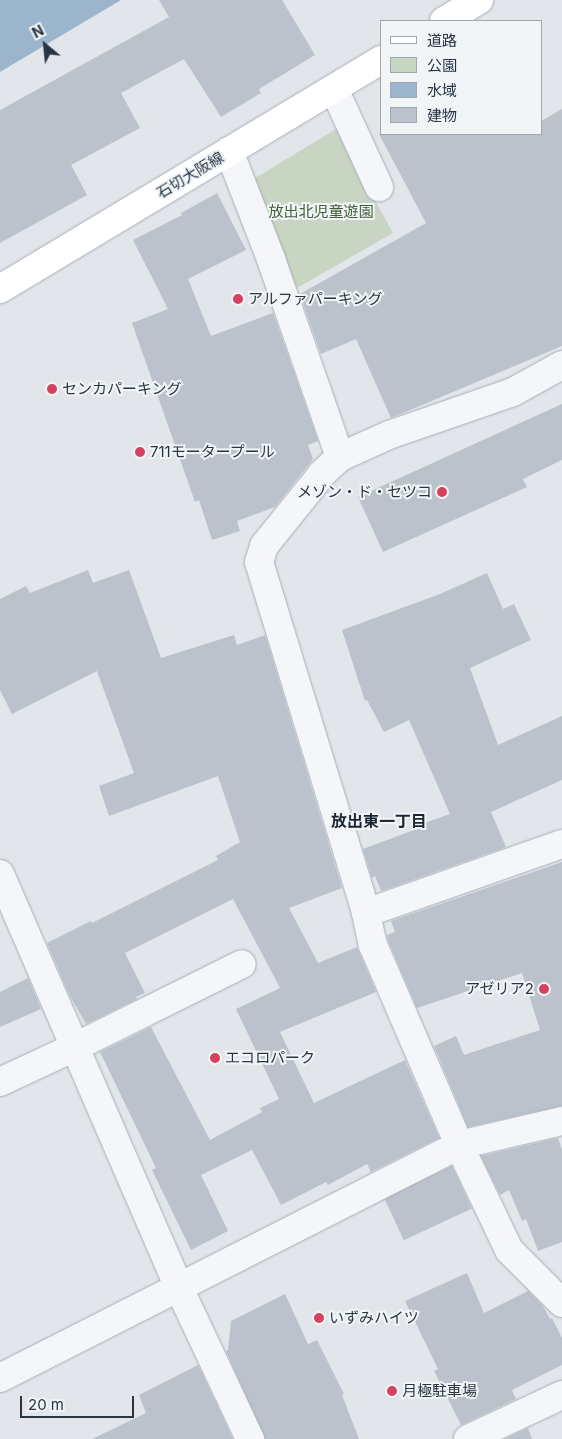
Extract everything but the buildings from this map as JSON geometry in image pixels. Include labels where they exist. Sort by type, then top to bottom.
[{"type":"main road","points":[[446,20],[479,0]]},
{"type":"main road","name":"石切大阪線","points":[[0,289],[380,61]]},
{"type":"street","points":[[334,89],[379,187]]},
{"type":"street","points":[[229,151],[271,259],[340,457]]},
{"type":"street","points":[[562,365],[512,392],[389,435],[340,457],[322,474],[264,546],[260,562],[366,913],[373,945],[459,1146],[509,1250],[562,1302]]},
{"type":"street","points":[[366,913],[562,844]]},
{"type":"street","points":[[0,874],[179,1288],[250,1439]]},
{"type":"street","points":[[0,1082],[242,964]]},
{"type":"street","points":[[0,1378],[459,1146],[562,1121]]},
{"type":"street","points":[[468,1439],[562,1395]]},
{"type":"green space","name":"放出北児童遊園","points":[[336,129],[393,233],[297,288],[252,180]]},
{"type":"water","points":[[0,0],[121,0],[0,72]]},
{"type":"place","name":"アルファパーキング","points":[[238,299]]},
{"type":"place","name":"センカパーキング","points":[[52,389]]},
{"type":"place","name":"711モータープール","points":[[140,452]]},
{"type":"place","name":"メゾン・ド・セツコ","points":[[442,492]]},
{"type":"place","name":"アゼリア2","points":[[544,989]]},
{"type":"place","name":"エコロパーク","points":[[215,1058]]},
{"type":"place","name":"いずみハイツ","points":[[319,1318]]},
{"type":"place","name":"月極駐車場","points":[[392,1391]]},
{"type":"district","name":"放出東一丁目","points":[[379,821]]}]
